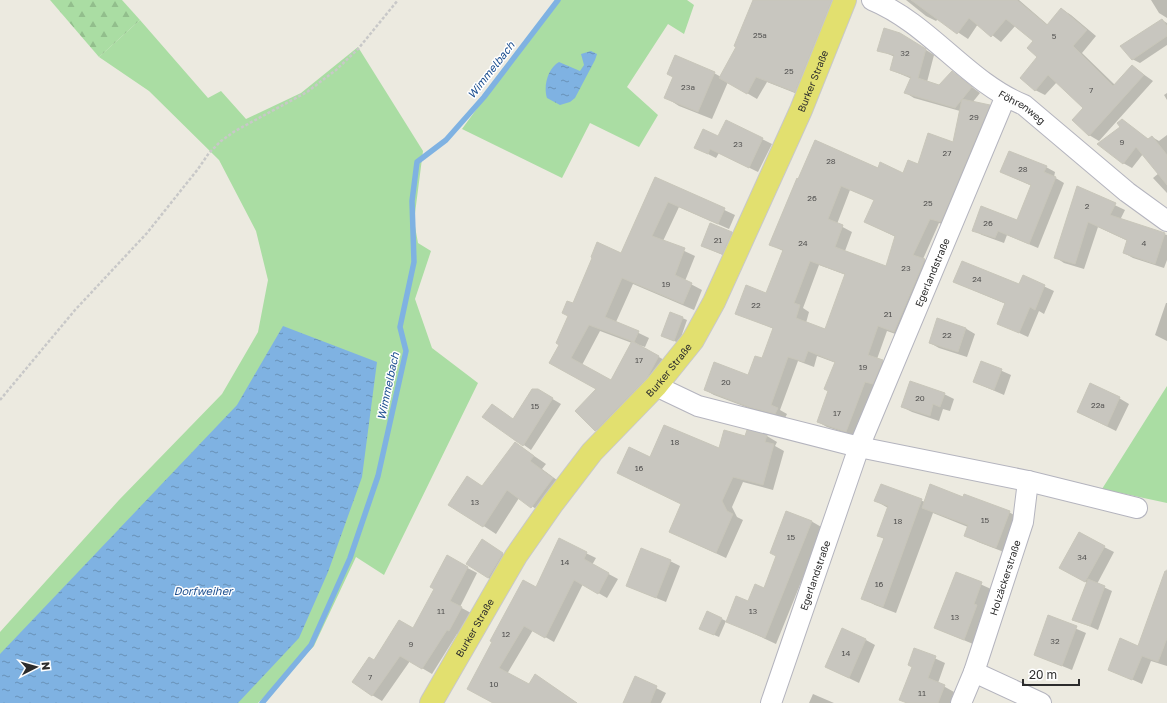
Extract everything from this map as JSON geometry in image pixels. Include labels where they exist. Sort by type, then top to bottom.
[{"type":"main road","name":"Burker Straße","points":[[431,703],[516,556],[553,503],[592,452],[656,386],[693,340],[714,302],[801,110],[845,0]]},
{"type":"street","name":"Föhrenweg","points":[[872,0],[912,24],[1004,98],[1024,105],[1127,192],[1167,221]]},
{"type":"street","name":"Egerlandstraße","points":[[771,703],[859,447],[1004,98]]},
{"type":"street","points":[[656,386],[698,406],[859,447],[1028,481],[1137,508]]},
{"type":"street","name":"Holzäckerstraße","points":[[961,703],[974,672],[1023,522],[1028,481]]},
{"type":"street","points":[[974,672],[1041,703]]},
{"type":"path","points":[[0,400],[75,310],[147,233],[217,145],[235,131],[308,92],[336,70],[358,49],[398,0]]},
{"type":"green space","points":[[50,0],[122,0],[140,20],[99,57]]},
{"type":"green space","points":[[556,0],[687,0],[694,5],[684,34],[668,24],[627,87],[658,115],[639,147],[590,123],[562,178],[462,129]]},
{"type":"green space","points":[[140,20],[208,98],[221,91],[246,119],[301,93],[358,47],[423,151],[414,221],[418,243],[431,251],[415,299],[432,348],[478,383],[384,575],[356,557],[314,646],[258,703],[0,703],[0,632],[119,500],[222,394],[258,332],[268,280],[256,231],[219,160],[149,91],[99,57]]},
{"type":"green space","points":[[1167,386],[1167,503],[1102,489]]},
{"type":"water","points":[[591,51],[597,54],[595,60],[575,98],[570,102],[560,105],[547,98],[546,83],[552,68],[559,62],[580,71],[584,65],[581,54]]},
{"type":"water","name":"Dorfweiher","points":[[283,326],[377,362],[362,477],[328,572],[299,638],[238,703],[0,703],[0,654],[237,405]]},
{"type":"building","points":[[753,0],[832,0],[795,92],[756,77],[747,94],[719,78],[736,47],[734,46]]},
{"type":"building","points":[[911,0],[1017,0],[1047,25],[1061,8],[1087,30],[1073,46],[1113,86],[1132,65],[1144,75],[1089,136],[1072,120],[1083,108],[1048,75],[1035,91],[1020,78],[1037,57],[1027,48],[1033,41],[1006,19],[991,37],[969,18],[957,34]]},
{"type":"building","points":[[1162,19],[1167,26],[1167,36],[1132,60],[1120,46]]},
{"type":"building","points":[[884,28],[900,33],[926,49],[918,78],[939,85],[952,71],[972,87],[955,108],[904,93],[911,77],[890,70],[894,55],[877,51]]},
{"type":"building","points":[[675,55],[715,72],[698,112],[664,98],[673,77],[667,74]]},
{"type":"building","points":[[962,99],[990,105],[941,222],[930,219],[913,255],[925,259],[894,332],[878,326],[868,355],[883,360],[873,384],[865,382],[846,432],[817,422],[828,391],[824,389],[835,362],[808,351],[804,362],[788,357],[771,405],[778,408],[775,414],[749,407],[704,390],[714,362],[748,375],[755,356],[762,358],[773,328],[735,314],[746,285],[766,293],[783,250],[769,245],[797,178],[798,179],[815,140],[878,168],[880,162],[903,173],[908,160],[918,164],[928,133],[953,142]],"holes":[[[841,186],[874,200],[864,222],[895,236],[886,266],[835,247],[843,225],[828,219]],[[810,261],[845,274],[825,329],[796,318],[800,305],[794,303]]]},
{"type":"building","points":[[1122,119],[1148,139],[1152,136],[1167,155],[1167,185],[1136,147],[1123,164],[1097,144],[1120,127],[1117,123]]},
{"type":"building","points":[[726,120],[763,138],[749,168],[710,149],[708,154],[694,148],[703,129],[718,136]]},
{"type":"building","points":[[1009,151],[1047,166],[1044,172],[1056,177],[1029,244],[998,231],[995,238],[972,231],[981,206],[1017,220],[1031,185],[1000,172]]},
{"type":"building","points":[[655,177],[725,208],[718,224],[668,202],[652,236],[685,248],[675,275],[692,283],[683,304],[622,278],[605,317],[639,331],[633,342],[659,356],[647,378],[595,431],[575,411],[596,389],[549,363],[559,345],[556,343],[568,316],[562,313],[567,301],[573,303],[592,258],[591,257],[597,242],[621,253]],"holes":[[[589,325],[632,341],[611,380],[571,358]]]},
{"type":"building","points":[[1077,186],[1116,203],[1110,215],[1165,233],[1155,264],[1123,253],[1127,240],[1088,222],[1075,264],[1054,258]]},
{"type":"building","points":[[710,223],[732,232],[722,254],[701,246]]},
{"type":"building","points":[[962,261],[1019,284],[1023,275],[1045,285],[1035,310],[1030,307],[1019,333],[997,324],[1005,303],[953,282]]},
{"type":"building","points":[[670,312],[683,317],[674,341],[661,336]]},
{"type":"building","points":[[937,318],[966,328],[958,352],[929,343]]},
{"type":"building","points":[[981,361],[1002,369],[994,390],[973,382]]},
{"type":"building","points":[[910,381],[945,393],[940,407],[933,404],[930,416],[901,407]]},
{"type":"building","points":[[1090,383],[1120,397],[1107,426],[1077,412]]},
{"type":"building","points":[[532,389],[538,389],[553,398],[523,446],[482,417],[492,404],[513,419]]},
{"type":"building","points":[[664,425],[719,448],[724,430],[745,436],[747,430],[767,435],[765,442],[774,444],[763,485],[733,477],[722,501],[727,511],[733,514],[716,553],[669,532],[681,504],[617,473],[629,447],[650,457]]},
{"type":"building","points":[[515,442],[534,456],[530,461],[553,478],[531,508],[507,490],[483,527],[448,505],[467,476],[482,486]]},
{"type":"building","points":[[881,484],[922,499],[883,607],[861,599],[884,538],[877,536],[888,506],[874,501]]},
{"type":"building","points":[[930,484],[963,497],[964,494],[1010,511],[996,548],[964,536],[968,525],[922,508]]},
{"type":"building","points":[[786,511],[812,521],[765,638],[726,622],[736,596],[748,601],[755,584],[764,588],[776,556],[770,553]]},
{"type":"building","points":[[1079,532],[1105,546],[1085,582],[1059,568]]},
{"type":"building","points":[[559,538],[587,552],[584,559],[609,573],[598,594],[574,580],[545,638],[524,626],[499,668],[529,684],[535,674],[577,703],[493,703],[467,689],[492,642],[490,641],[523,580],[536,587]]},
{"type":"building","points":[[482,539],[503,553],[488,578],[466,564]]},
{"type":"building","points":[[641,548],[671,560],[656,598],[626,586]]},
{"type":"building","points":[[447,555],[468,567],[450,601],[462,607],[449,631],[447,630],[422,669],[400,656],[372,696],[352,682],[369,657],[374,660],[399,620],[413,628],[434,589],[430,587]]},
{"type":"building","points":[[1165,571],[1167,571],[1167,638],[1158,662],[1142,656],[1132,680],[1108,670],[1120,638],[1138,646]]},
{"type":"building","points":[[956,572],[982,582],[974,604],[977,605],[964,640],[934,628]]},
{"type":"building","points":[[1088,579],[1105,586],[1090,626],[1072,620]]},
{"type":"building","points":[[707,611],[722,618],[714,635],[699,629]]},
{"type":"building","points":[[1048,615],[1077,626],[1062,666],[1034,655]]},
{"type":"building","points":[[842,628],[866,639],[849,678],[825,667]]},
{"type":"building","points":[[914,648],[936,656],[928,678],[945,685],[938,703],[907,703],[899,700],[912,667],[908,665]]},
{"type":"building","points":[[635,676],[657,686],[650,703],[623,703]]},
{"type":"waterway","name":"Wimmelbach","points":[[262,703],[311,645],[350,558],[378,476],[406,351],[400,327],[414,262],[412,201],[417,162],[446,140],[484,97],[558,0]]}]
